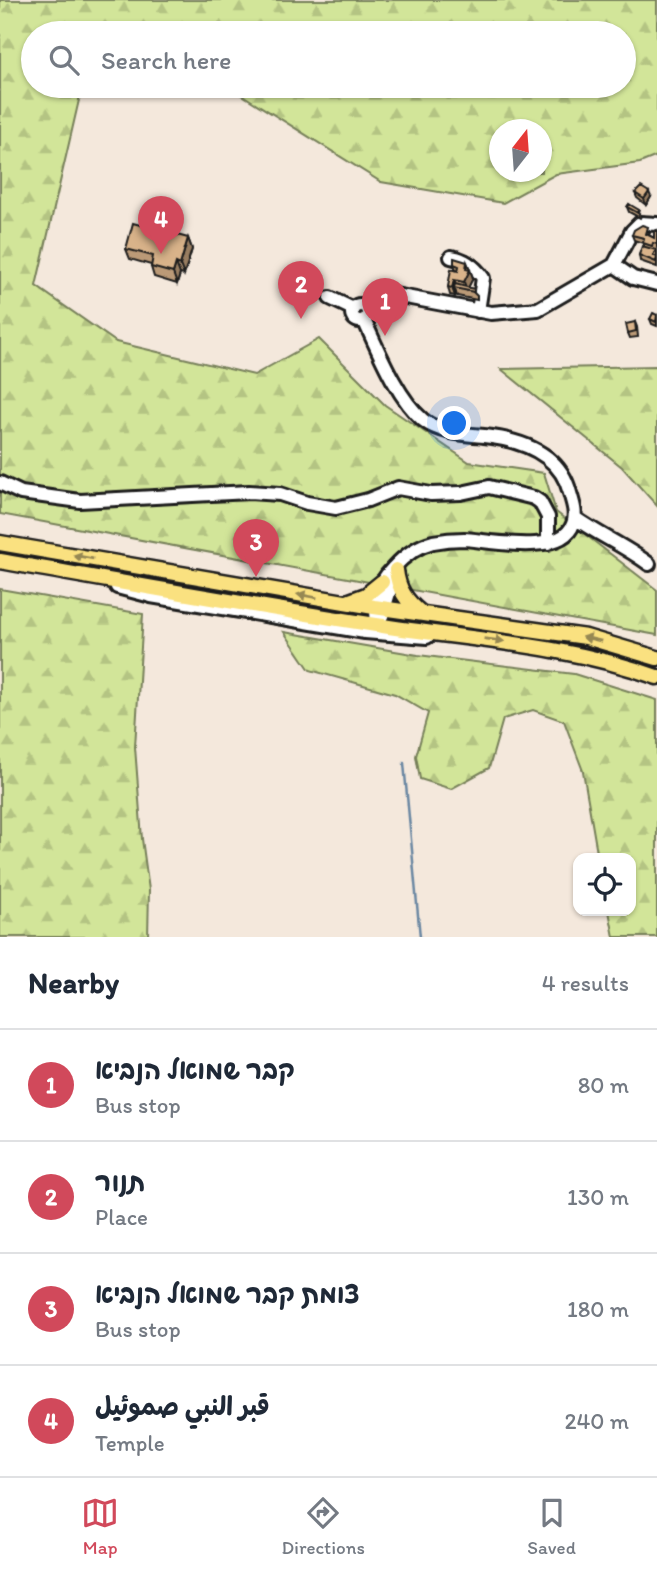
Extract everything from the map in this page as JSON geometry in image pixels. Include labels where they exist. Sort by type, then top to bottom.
[{"type":"main road","points":[[0,543],[380,608],[586,637],[657,658]]},
{"type":"main road","points":[[0,561],[378,626],[582,654],[657,677]]},
{"type":"main road","points":[[398,565],[397,582],[406,599],[422,613]]},
{"type":"main road","points":[[345,602],[366,595],[382,582]]},
{"type":"street","points":[[361,312],[381,299],[395,295],[491,313],[538,309],[614,264],[632,231],[640,223],[657,224]]},
{"type":"street","points":[[451,257],[459,258],[475,268],[483,278],[478,311]]},
{"type":"street","points":[[614,264],[634,278],[657,284]]},
{"type":"street","points":[[330,298],[361,312],[396,384],[424,421],[450,431],[520,442],[542,453],[561,471],[568,483],[575,518],[569,533],[548,543],[451,540],[422,546],[382,582],[378,626]]},
{"type":"street","points":[[0,483],[21,493],[80,500],[249,492],[280,494],[307,503],[336,508],[368,500],[398,488],[431,494],[461,493],[489,487],[534,498],[540,502],[548,517],[548,543]]},
{"type":"street","points":[[575,518],[592,530],[619,542],[649,564]]},
{"type":"street","points":[[380,608],[398,565]]},
{"type":"street","points":[[76,574],[151,596],[366,632],[405,637],[456,636]]},
{"type":"green space","points":[[0,0],[657,0],[657,156],[640,163],[552,176],[552,119],[489,119],[489,182],[541,182],[503,203],[381,182],[247,98],[636,98],[636,21],[21,21],[21,98],[79,98],[36,286],[116,342],[254,375],[319,339],[385,405],[469,462],[544,473],[556,512],[657,590],[657,635],[0,514]]},
{"type":"green space","points":[[657,366],[657,506],[622,467],[501,369]]},
{"type":"green space","points":[[0,589],[143,614],[135,747],[149,890],[148,937],[0,937]]},
{"type":"green space","points":[[284,632],[418,655],[574,674],[657,700],[657,937],[614,937],[610,916],[636,916],[636,853],[597,853],[583,771],[564,721],[533,710],[503,719],[489,768],[451,789],[420,779],[416,756],[428,713],[395,694],[310,670]]},
{"type":"building","points":[[641,187],[649,192],[644,199],[635,193]]},
{"type":"building","points":[[629,204],[639,210],[638,213],[627,207]]},
{"type":"building","points":[[133,223],[188,238],[180,265],[176,263],[173,273],[151,267],[153,256],[126,249]]},
{"type":"building","points":[[642,225],[648,227],[646,234],[654,238],[654,231],[657,230],[657,244],[653,243],[652,246],[643,243],[644,238],[632,235],[634,230]]},
{"type":"building","points":[[642,246],[656,250],[653,255],[657,257],[656,262],[639,255]]},
{"type":"building","points":[[454,258],[467,262],[466,269],[470,270],[464,282],[454,280],[452,288],[448,287],[451,269],[458,271],[459,266],[454,264]]},
{"type":"building","points":[[455,284],[474,289],[474,292],[454,288]]},
{"type":"building","points":[[653,313],[657,315],[656,322],[650,319]]},
{"type":"building","points":[[635,322],[636,331],[628,333],[626,324]]},
{"type":"waterway","points":[[404,763],[420,937]]},
{"type":"place","name":"قبر النبي صموئيل","points":[[161,254]]},
{"type":"place","name":"תנור","points":[[301,319]]},
{"type":"place","name":"קבר שמואל הנביא","points":[[385,336]]},
{"type":"place","name":"צומת קבר שמואל הנביא","points":[[256,577]]}]
